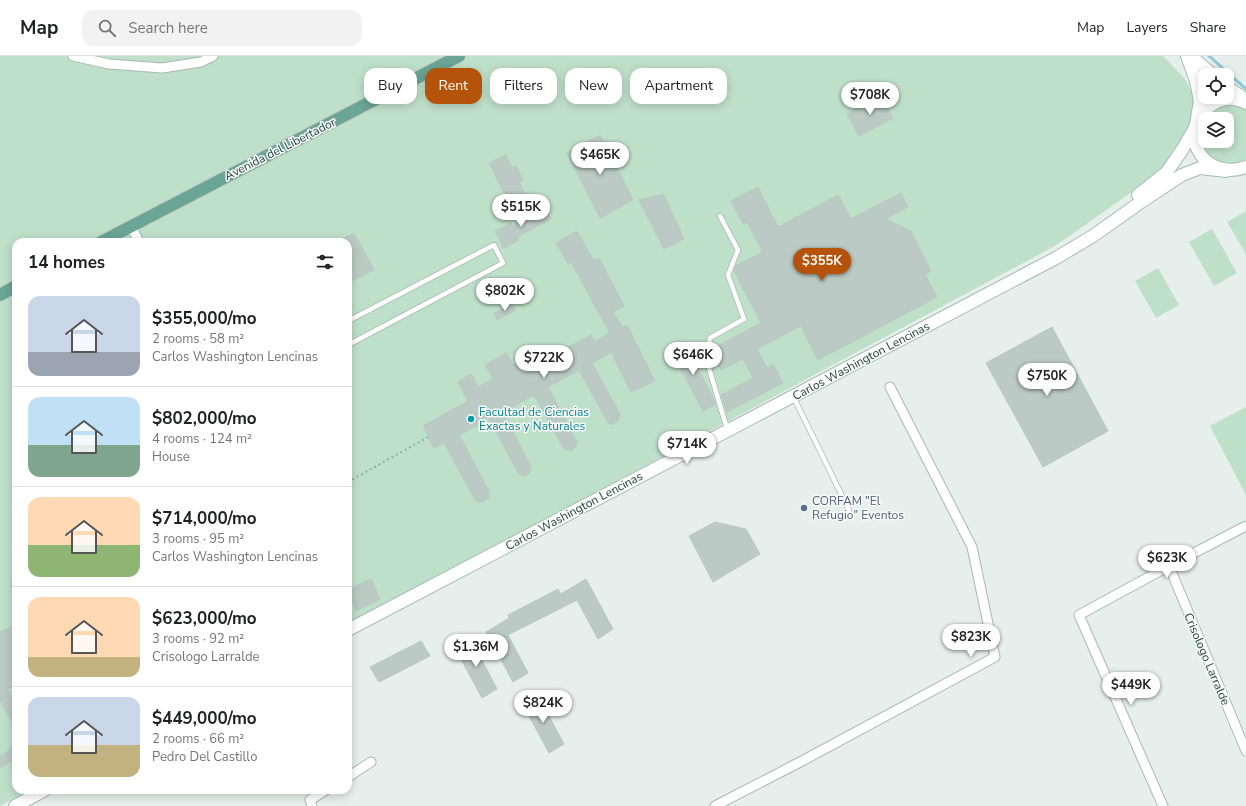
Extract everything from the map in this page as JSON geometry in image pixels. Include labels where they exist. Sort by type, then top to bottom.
[{"type":"main road","name":"Avenida del Libertador","points":[[108,238],[459,56]]},
{"type":"main road","points":[[1187,56],[1196,81],[1200,101],[1196,124],[1195,143],[1201,156],[1212,166],[1226,171]]},
{"type":"main road","points":[[1191,56],[1205,68]]},
{"type":"main road","points":[[1234,92],[1246,102]]},
{"type":"main road","points":[[1196,124],[1206,108],[1218,101],[1233,99],[1246,102]]},
{"type":"main road","name":"Carlos Washington Lencinas","points":[[1013,281],[1108,217],[1167,172],[1182,150],[1196,124]]},
{"type":"main road","name":"Carlos Washington Lencinas","points":[[352,626],[1056,258],[1093,236],[1182,175],[1200,168],[1226,171],[1246,167]]},
{"type":"main road","points":[[0,295],[12,288]]},
{"type":"main road","points":[[15,806],[38,794]]},
{"type":"street","points":[[73,56],[109,64],[162,68],[201,62],[213,56]]},
{"type":"street","points":[[131,226],[138,238]]},
{"type":"street","points":[[715,806],[804,760],[995,657],[972,547],[890,387]]},
{"type":"street","points":[[1163,806],[1079,615],[1246,526]]},
{"type":"street","name":"Crisologo Larralde","points":[[1169,566],[1246,752]]},
{"type":"street","points":[[352,774],[371,762]]},
{"type":"street","points":[[312,806],[310,800],[320,794]]},
{"type":"lane","points":[[720,216],[738,250],[728,275],[744,320],[710,338],[706,358],[728,430]]},
{"type":"lane","points":[[352,319],[494,245],[503,264],[352,343]]},
{"type":"lane","points":[[793,396],[849,510]]},
{"type":"path","points":[[352,480],[428,437]]},
{"type":"green space","points":[[0,56],[1163,56],[1185,79],[1196,99],[1192,117],[1181,147],[1159,173],[1055,246],[352,623],[352,238],[12,238],[12,794],[22,794],[0,806]]},
{"type":"green space","points":[[1229,104],[1238,105],[1246,109],[1246,160],[1234,165],[1215,162],[1202,148],[1234,148],[1234,112],[1210,112],[1213,109]]},
{"type":"green space","points":[[1246,211],[1246,254],[1227,222]]},
{"type":"green space","points":[[1212,229],[1237,273],[1214,286],[1189,242]]},
{"type":"green space","points":[[1158,268],[1179,305],[1156,318],[1135,281]]},
{"type":"green space","points":[[1246,407],[1246,495],[1210,426]]},
{"type":"building","points":[[881,96],[893,118],[859,136],[847,114]]},
{"type":"building","points":[[600,135],[633,200],[600,218],[567,153]]},
{"type":"building","points":[[506,155],[512,168],[516,166],[523,180],[519,182],[525,194],[509,203],[489,163]]},
{"type":"building","points":[[758,187],[778,227],[838,195],[851,219],[901,193],[908,207],[885,219],[911,231],[931,271],[925,274],[937,297],[818,360],[801,326],[757,349],[767,368],[773,364],[783,383],[727,412],[721,395],[753,378],[743,359],[721,370],[712,349],[761,323],[734,271],[735,266],[763,252],[747,222],[743,224],[731,201]]},
{"type":"building","points":[[663,194],[684,239],[664,249],[639,200]]},
{"type":"building","points":[[545,208],[551,219],[517,237],[519,240],[504,248],[495,231],[511,223],[512,226]]},
{"type":"building","name":"Facultad de Ciencias Exactas y Naturales","points":[[577,231],[594,261],[599,258],[624,306],[613,312],[622,327],[627,325],[655,381],[631,392],[611,352],[592,363],[620,414],[618,421],[613,424],[609,424],[607,421],[579,370],[548,387],[577,442],[576,446],[571,451],[564,449],[534,395],[503,412],[531,467],[530,472],[527,475],[523,476],[519,474],[489,419],[459,435],[489,491],[489,498],[483,502],[478,502],[475,500],[444,443],[434,448],[423,426],[468,401],[458,382],[471,374],[479,387],[493,378],[485,365],[506,353],[513,365],[516,364],[521,372],[591,335],[594,342],[610,333],[571,262],[568,264],[556,243]]},
{"type":"building","points":[[354,233],[374,270],[352,281],[352,238],[344,238]]},
{"type":"building","points":[[512,304],[516,310],[497,320],[494,313]]},
{"type":"building","points":[[1052,327],[1108,431],[1043,467],[986,363]]},
{"type":"building","points":[[684,341],[716,404],[703,411],[670,348]]},
{"type":"building","points":[[715,522],[746,529],[760,554],[713,582],[689,536]]},
{"type":"building","points":[[371,579],[380,599],[356,611],[352,602],[352,588]]},
{"type":"building","points":[[586,579],[613,629],[598,639],[577,600],[508,635],[528,673],[513,682],[486,632],[509,618],[508,615],[558,589],[561,594]]},
{"type":"building","points":[[12,627],[12,687],[7,689],[12,698],[12,722],[0,701],[0,632]]},
{"type":"building","points":[[471,639],[497,689],[482,698],[455,648]]},
{"type":"building","points":[[421,641],[430,656],[379,682],[370,667]]},
{"type":"building","points":[[537,694],[564,744],[549,753],[522,703]]},
{"type":"building","points":[[12,747],[12,761],[0,768],[0,757]]},
{"type":"waterway","points":[[1209,56],[1246,89]]},
{"type":"place","name":"Facultad de Ciencias Exactas y Naturales","points":[[471,419]]},
{"type":"place","name":"CORFAM \"El Refugio\" Eventos","points":[[804,508]]}]
